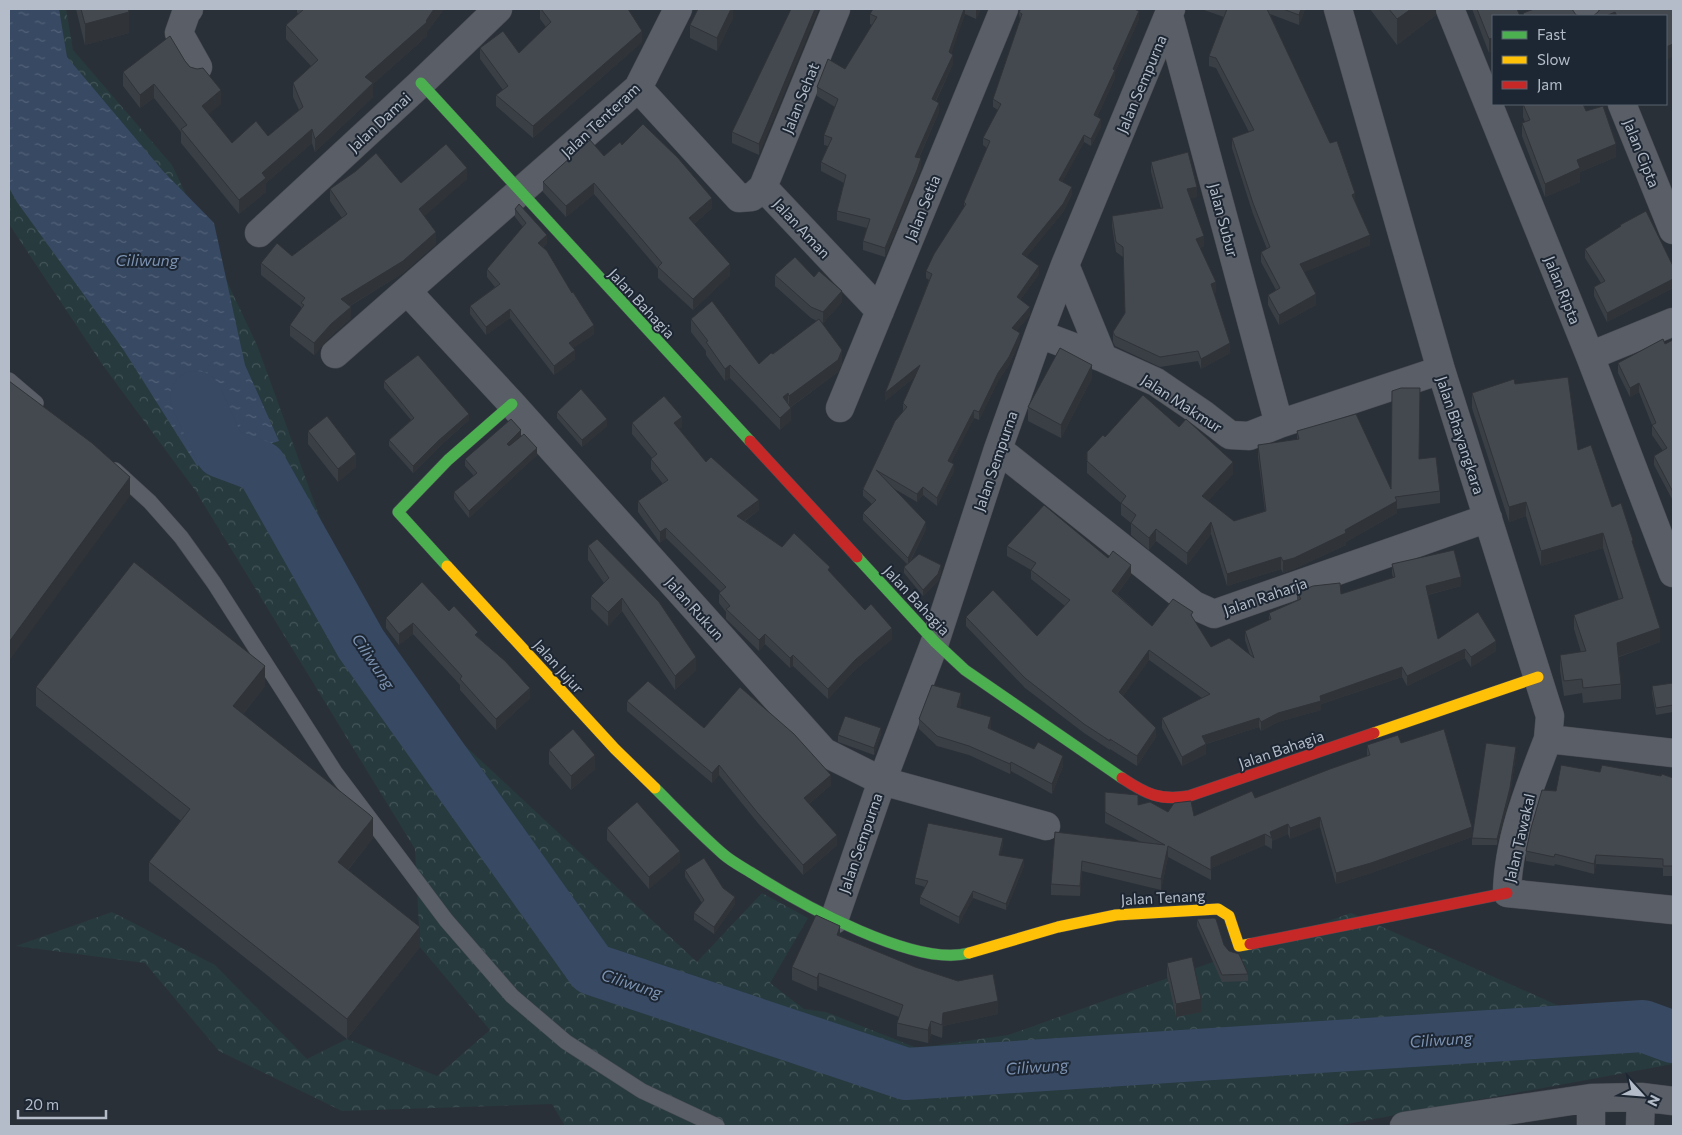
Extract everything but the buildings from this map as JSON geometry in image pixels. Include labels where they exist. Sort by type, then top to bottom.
[{"type":"street","points":[[189,9],[179,33],[198,67]]},
{"type":"street","name":"Jalan Damai","points":[[259,233],[498,9]]},
{"type":"street","name":"Jalan Tenteram","points":[[335,354],[521,193],[638,88],[678,9]]},
{"type":"street","name":"Jalan Sehat","points":[[764,187],[836,9]]},
{"type":"street","name":"Jalan Setia","points":[[840,408],[1004,9]]},
{"type":"street","name":"Jalan Bhayangkara","points":[[1338,9],[1441,370],[1550,716],[1548,739]]},
{"type":"street","name":"Jalan Ripta","points":[[1450,9],[1590,356],[1673,573]]},
{"type":"street","name":"Jalan Sempurna","points":[[834,920],[882,782],[935,642],[998,449],[1039,334],[1065,265],[1170,12]]},
{"type":"street","name":"Jalan Subur","points":[[1170,12],[1279,424]]},
{"type":"street","name":"Jalan Bahagia","points":[[421,83],[935,642],[965,670],[1130,784],[1149,795],[1169,800],[1189,796],[1538,677]]},
{"type":"street","name":"Jalan Aman","points":[[638,88],[738,198],[752,197],[764,187],[880,311]]},
{"type":"street","name":"Jalan Cipta","points":[[1622,105],[1673,230]]},
{"type":"street","points":[[1065,265],[1103,358]]},
{"type":"street","name":"Jalan Rukun","points":[[408,291],[512,404],[824,752],[882,782],[1046,826]]},
{"type":"street","points":[[1590,356],[1673,322]]},
{"type":"street","name":"Jalan Makmur","points":[[1039,334],[1103,358],[1156,382],[1204,414],[1230,435],[1249,436],[1279,424],[1441,370]]},
{"type":"street","name":"Jalan Jujur","points":[[512,404],[448,460],[398,512],[615,749],[724,855],[768,883],[834,920]]},
{"type":"street","name":"Jalan Raharja","points":[[998,449],[1194,605],[1214,614],[1488,518]]},
{"type":"street","points":[[1548,739],[1673,753]]},
{"type":"street","name":"Jalan Tawakal","points":[[1548,739],[1530,785],[1519,822],[1508,875],[1507,893],[1673,910]]},
{"type":"street","name":"Jalan Tenang","points":[[834,920],[908,949],[957,956],[1058,927],[1116,915],[1218,909],[1229,916],[1239,946],[1507,893]]},
{"type":"street","points":[[1640,1126],[1641,1097]]},
{"type":"street","points":[[1416,1125],[1591,1098],[1641,1097],[1673,1101]]},
{"type":"street","points":[[1591,1098],[1591,1126]]},
{"type":"lane","points":[[9,380],[47,412]]},
{"type":"lane","points":[[105,461],[150,502],[182,537],[214,583],[335,772],[446,920],[512,996],[566,1042],[634,1086],[717,1126]]},
{"type":"green space","points":[[9,9],[66,9],[73,50],[172,165],[257,345],[371,658],[697,962],[762,893],[808,918],[770,983],[804,1009],[826,1012],[917,1048],[1008,1035],[1351,913],[1673,1057],[1673,1064],[1336,1126],[565,1126],[552,1104],[342,1111],[219,1051],[145,963],[16,946],[112,912],[215,965],[307,1059],[347,1039],[437,1076],[490,1030],[420,947],[415,849],[195,490],[102,364],[9,224]]},
{"type":"water","name":"Ciliwung","points":[[9,9],[59,9],[67,57],[163,171],[214,223],[245,365],[279,441],[197,466],[123,349],[17,202],[9,188]]},
{"type":"waterway","name":"Ciliwung","points":[[196,397],[221,452],[261,467],[361,644],[592,969],[906,1074],[1643,1026],[1673,1037]]},
{"type":"traffic: fast","points":[[421,83],[750,441]]},
{"type":"traffic: fast","points":[[447,566],[398,512],[448,460],[512,404]]},
{"type":"traffic: fast","points":[[857,557],[935,642],[965,670],[1122,778]]},
{"type":"traffic: fast","points":[[655,788],[727,857],[800,902],[890,943],[919,951],[946,955],[969,953]]},
{"type":"traffic: slow","points":[[447,566],[615,749],[655,788]]},
{"type":"traffic: slow","points":[[1374,733],[1538,677]]},
{"type":"traffic: slow","points":[[969,953],[1058,927],[1116,915],[1218,909],[1229,916],[1239,946],[1250,944]]},
{"type":"traffic: jam","points":[[750,441],[857,557]]},
{"type":"traffic: jam","points":[[1122,778],[1146,792],[1161,797],[1189,796],[1374,733]]},
{"type":"traffic: jam","points":[[1250,944],[1507,893]]}]
